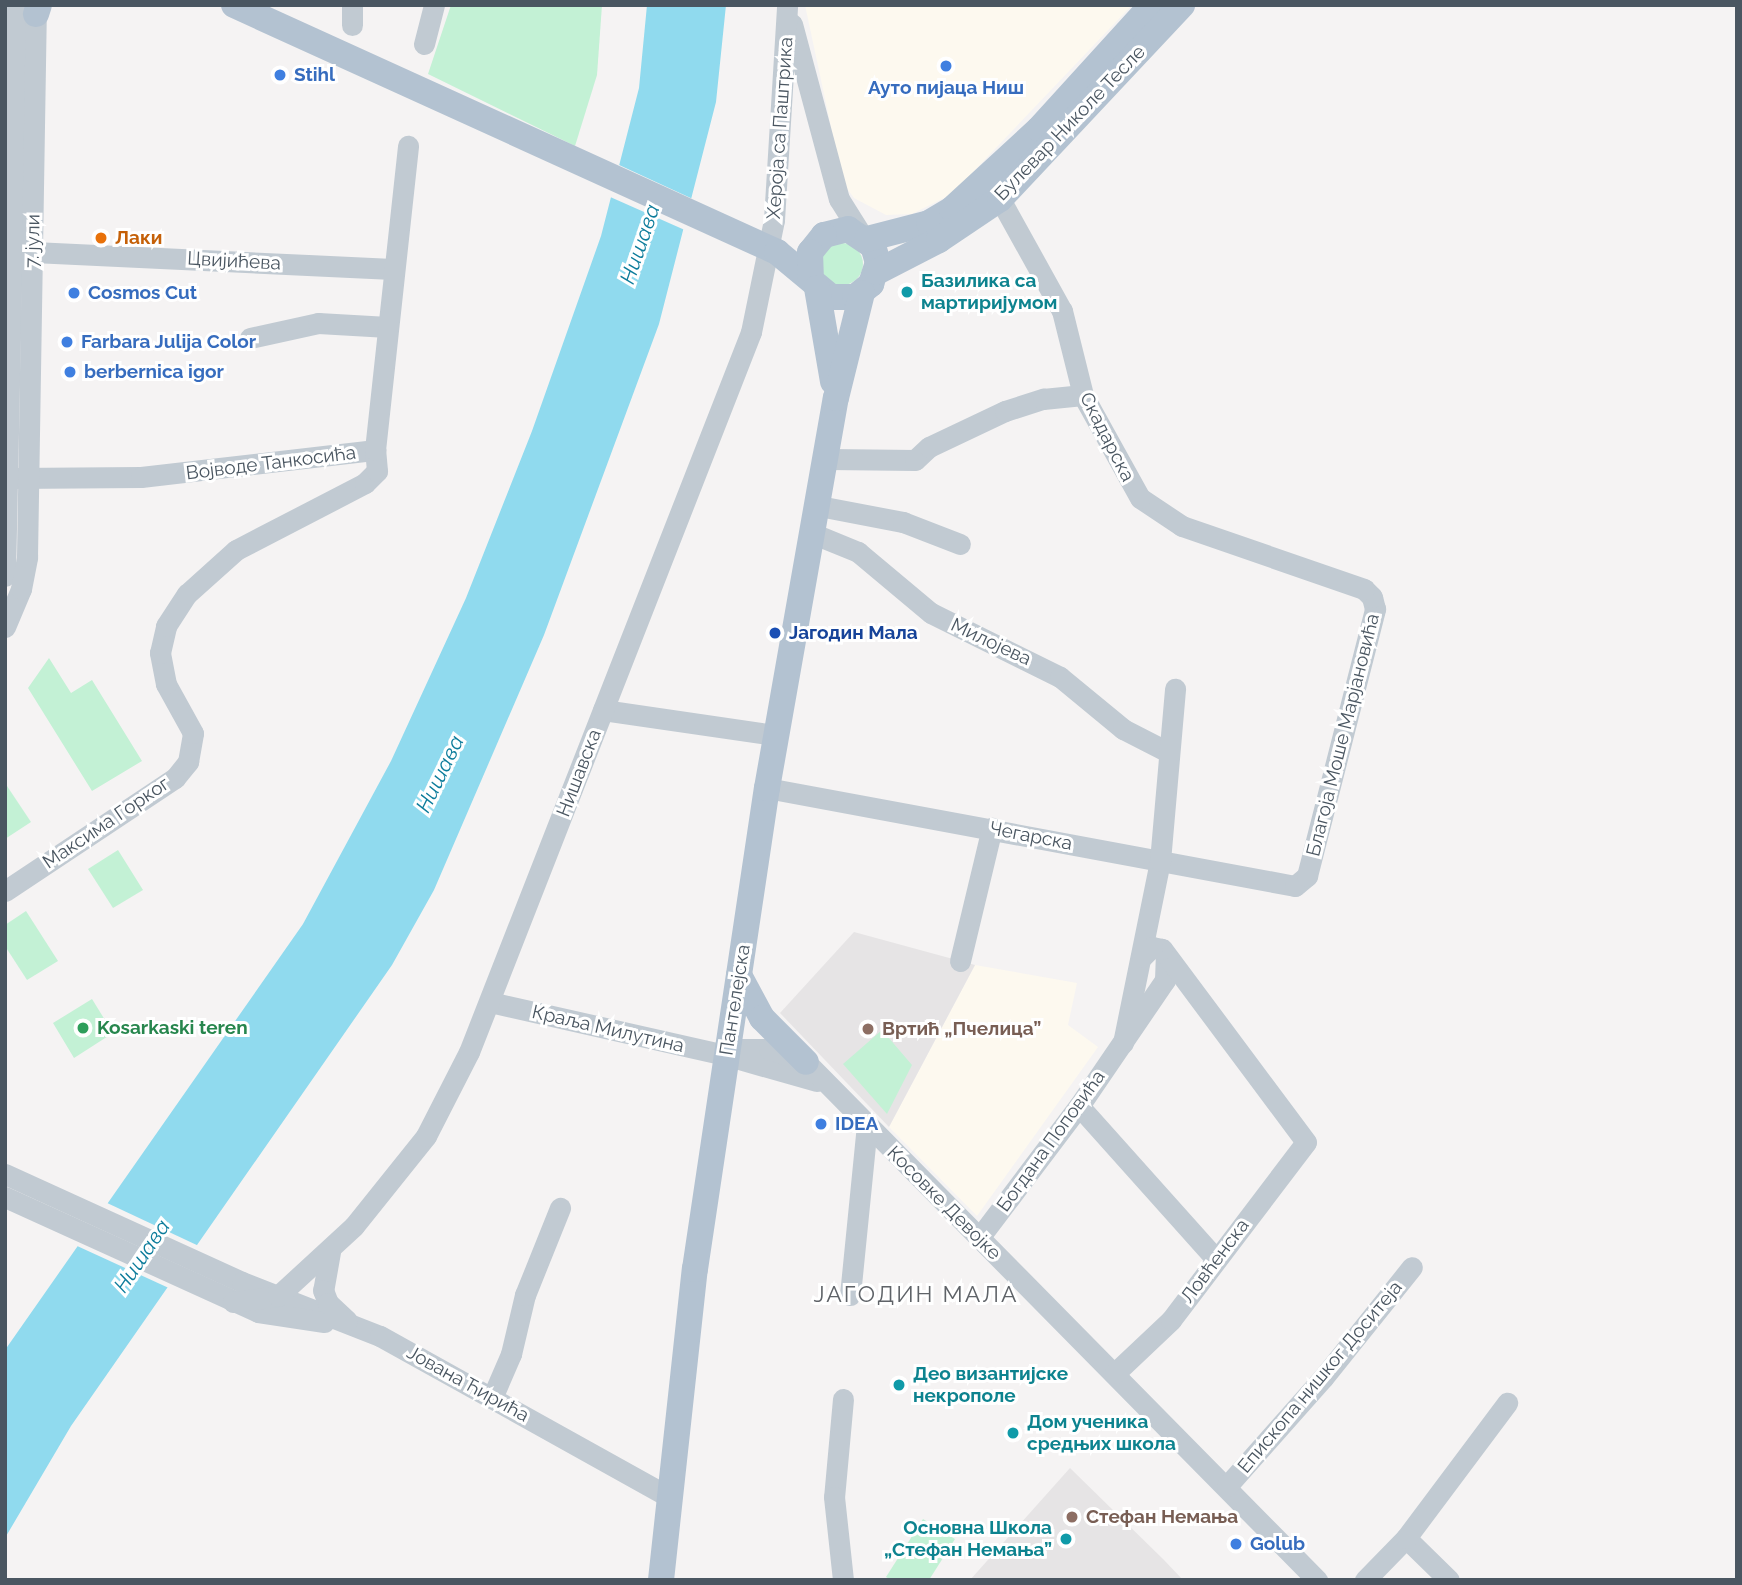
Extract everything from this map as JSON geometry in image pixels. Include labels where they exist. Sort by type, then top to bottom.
[{"type":"main road","points":[[234,5],[774,251],[839,299],[869,282],[876,254],[863,236]]},
{"type":"main road","name":"Булевар Николе Тесле","points":[[774,251],[814,243],[835,230],[863,236],[929,223],[961,201],[1039,130],[1152,5]]},
{"type":"main road","name":"Булевар Николе Тесле","points":[[869,282],[895,258],[939,240],[1000,199],[1182,5]]},
{"type":"main road","points":[[814,243],[808,261],[814,283]]},
{"type":"main road","name":"Пантелејска","points":[[661,1580],[669,1497],[725,1055],[775,735],[828,459],[836,398],[869,282]]},
{"type":"main road","name":"Пантелејска","points":[[814,283],[836,398]]},
{"type":"main road","points":[[739,975],[762,1018],[806,1062]]},
{"type":"street","points":[[424,44],[434,5]]},
{"type":"street","name":"Хероја са Паштрика","points":[[787,5],[839,199],[863,236]]},
{"type":"street","name":"Хероја са Паштрика","points":[[774,251],[787,5]]},
{"type":"street","name":"7. јули","points":[[14,478],[8,248],[32,7]]},
{"type":"street","name":"7. јули","points":[[14,478],[33,252],[32,7]]},
{"type":"street","points":[[375,450],[408,146]]},
{"type":"street","name":"Скадарска","points":[[1000,199],[1062,311],[1083,395],[1140,498],[1163,517],[1197,531]]},
{"type":"street","name":"Нишавска","points":[[278,1296],[326,1253],[373,1205],[426,1136],[490,1002],[743,360],[774,251]]},
{"type":"street","name":"Цвијићева","points":[[33,252],[393,269]]},
{"type":"street","points":[[250,338],[318,323],[388,327]]},
{"type":"street","points":[[828,459],[915,460],[929,447],[1005,411],[1043,399],[1083,395]]},
{"type":"street","name":"Војводе Танкосића","points":[[14,478],[141,477],[375,450],[377,471],[365,483],[236,550],[187,594],[166,626]]},
{"type":"street","points":[[5,576],[14,478]]},
{"type":"street","points":[[5,626],[25,573],[14,478]]},
{"type":"street","points":[[819,506],[903,522],[960,544]]},
{"type":"street","name":"Благоја Моше Марјановића","points":[[1197,531],[1364,589],[1375,604],[1309,871],[1295,886]]},
{"type":"street","name":"Милојева","points":[[814,534],[866,557],[932,613],[1060,677],[1123,729],[1168,752]]},
{"type":"street","name":"Максима Горког","points":[[5,891],[175,778],[188,762],[193,733],[166,684],[160,653],[166,626]]},
{"type":"street","points":[[1160,861],[1168,803],[1168,752],[1175,689]]},
{"type":"street","points":[[603,710],[775,735]]},
{"type":"street","name":"Чегарска","points":[[767,788],[1295,886]]},
{"type":"street","points":[[960,961],[992,828]]},
{"type":"street","name":"Богдана Поповића","points":[[1123,1043],[1160,861]]},
{"type":"street","points":[[1142,957],[1152,947],[1166,955]]},
{"type":"street","name":"Богдана Поповића","points":[[979,1238],[1123,1043],[1168,974],[1166,955]]},
{"type":"street","name":"Ловћенска","points":[[1115,1373],[1171,1320],[1306,1142],[1166,955]]},
{"type":"street","name":"Краља Милутина","points":[[490,1002],[725,1055]]},
{"type":"street","name":"Косовке Девојке","points":[[836,1091],[795,1072],[743,1063],[725,1055],[733,1049],[768,1049],[806,1062],[836,1091],[979,1238],[1227,1486],[1317,1580]]},
{"type":"street","points":[[1079,1106],[1216,1259]]},
{"type":"street","name":"Косовке Девојке","points":[[850,1295],[867,1124]]},
{"type":"street","points":[[5,1174],[33,1199],[233,1302],[281,1319],[345,1324]]},
{"type":"street","points":[[5,1196],[33,1199]]},
{"type":"street","name":"Јована Ћирића","points":[[33,1199],[380,1336],[669,1497]]},
{"type":"street","points":[[492,1398],[511,1354],[525,1295],[560,1208]]},
{"type":"street","points":[[244,1283],[283,1277],[326,1253]]},
{"type":"street","points":[[326,1253],[311,1273],[312,1292],[345,1324]]},
{"type":"street","name":"Епископа нишког Доситеја","points":[[1227,1486],[1324,1378],[1412,1267]]},
{"type":"street","points":[[233,1302],[278,1296]]},
{"type":"street","points":[[843,1399],[834,1497],[843,1580]]},
{"type":"street","points":[[1365,1580],[1406,1538],[1507,1403]]},
{"type":"street","points":[[1406,1538],[1449,1580]]},
{"type":"shaded area","name":"Ауто пијаца Ниш","points":[[805,5],[1132,5],[952,194],[912,214],[886,215],[854,198],[843,183]]},
{"type":"shaded area","name":"Вртић „Пчелица”","points":[[854,932],[975,965],[889,1127],[780,1013]]},
{"type":"shaded area","points":[[975,965],[1077,983],[1068,1025],[1098,1047],[977,1216],[889,1127]]},
{"type":"shaded area","name":"Стефан Немања","points":[[1070,1468],[1164,1560],[1183,1580],[970,1580]]},
{"type":"green space","points":[[451,5],[602,5],[597,75],[575,146],[428,74]]},
{"type":"green space","points":[[842,243],[857,249],[863,264],[857,279],[842,285],[827,279],[821,264],[827,249]]},
{"type":"green space","points":[[49,658],[71,693],[92,680],[142,761],[92,791],[28,688]]},
{"type":"green space","points":[[5,783],[31,822],[5,839]]},
{"type":"green space","points":[[118,850],[143,890],[113,908],[88,869]]},
{"type":"green space","points":[[26,911],[58,961],[27,980],[5,946],[5,925]]},
{"type":"green space","name":"Kosarkaski teren","points":[[92,999],[113,1033],[74,1058],[53,1023]]},
{"type":"green space","points":[[882,1030],[912,1065],[887,1114],[843,1064]]},
{"type":"green space","points":[[923,1519],[955,1539],[929,1580],[891,1580],[886,1577]]},
{"type":"water","name":"Нишава","points":[[647,5],[726,5],[716,102],[659,324],[544,635],[434,890],[392,965],[71,1426],[5,1538],[5,1350],[303,924],[391,761],[466,598],[532,431],[601,236],[639,88]]},
{"type":"pier","points":[[617,164],[695,200],[687,231],[608,196]]},
{"type":"pier","points":[[105,1202],[201,1247],[171,1289],[75,1245]]},
{"type":"place","name":"Ауто пијаца Ниш","points":[[946,66]]},
{"type":"place","name":"Stihl","points":[[280,75]]},
{"type":"place","name":"Лаки","points":[[101,238]]},
{"type":"place","name":"Базилика са мартиријумом","points":[[907,292]]},
{"type":"place","name":"Cosmos Cut","points":[[74,293]]},
{"type":"place","name":"Farbara Julija Color","points":[[67,342]]},
{"type":"place","name":"berbernica igor","points":[[70,372]]},
{"type":"place","name":"Јагодин Мала","points":[[775,633]]},
{"type":"place","name":"Kosarkaski teren","points":[[83,1028]]},
{"type":"place","name":"Вртић „Пчелица”","points":[[868,1029]]},
{"type":"place","name":"IDEA","points":[[821,1124]]},
{"type":"place","name":"Део византијске некрополе","points":[[899,1385]]},
{"type":"place","name":"Дом ученика средњих школа","points":[[1013,1433]]},
{"type":"place","name":"Стефан Немања","points":[[1072,1517]]},
{"type":"place","name":"Основна Школа „Стефан Немања”","points":[[1066,1539]]},
{"type":"place","name":"Golub","points":[[1236,1544]]},
{"type":"district","name":"ЈАГОДИН МАЛА","points":[[916,1294]]}]
